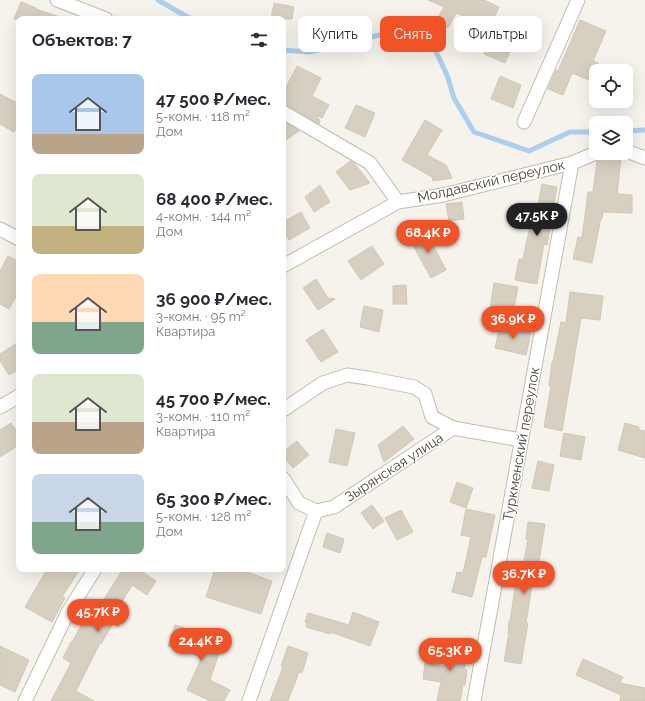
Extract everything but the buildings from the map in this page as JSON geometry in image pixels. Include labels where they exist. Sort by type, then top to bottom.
[{"type":"street","points":[[58,0],[98,16]]},
{"type":"street","points":[[524,122],[578,0]]},
{"type":"street","points":[[286,114],[370,163],[398,202]]},
{"type":"street","points":[[633,154],[645,158]]},
{"type":"street","name":"Молдавский переулок","points":[[286,264],[398,202],[443,195],[572,163],[589,156]]},
{"type":"street","name":"Туркменский переулок","points":[[474,701],[572,163]]},
{"type":"street","points":[[0,229],[16,237]]},
{"type":"street","points":[[286,408],[323,383],[347,375],[414,387],[425,394],[432,417],[453,428]]},
{"type":"street","points":[[0,407],[16,398]]},
{"type":"street","name":"Зырянская улица","points":[[316,511],[334,507],[453,428],[521,440]]},
{"type":"street","points":[[249,701],[316,511],[299,503],[286,483]]},
{"type":"street","points":[[25,701],[68,612],[93,572]]},
{"type":"waterway","points":[[158,0],[186,16]]},
{"type":"waterway","points":[[286,50],[309,52],[392,32],[411,30],[432,43],[447,75],[454,98],[474,132],[529,151],[570,132],[589,132]]},
{"type":"waterway","points":[[633,131],[645,130]]}]
